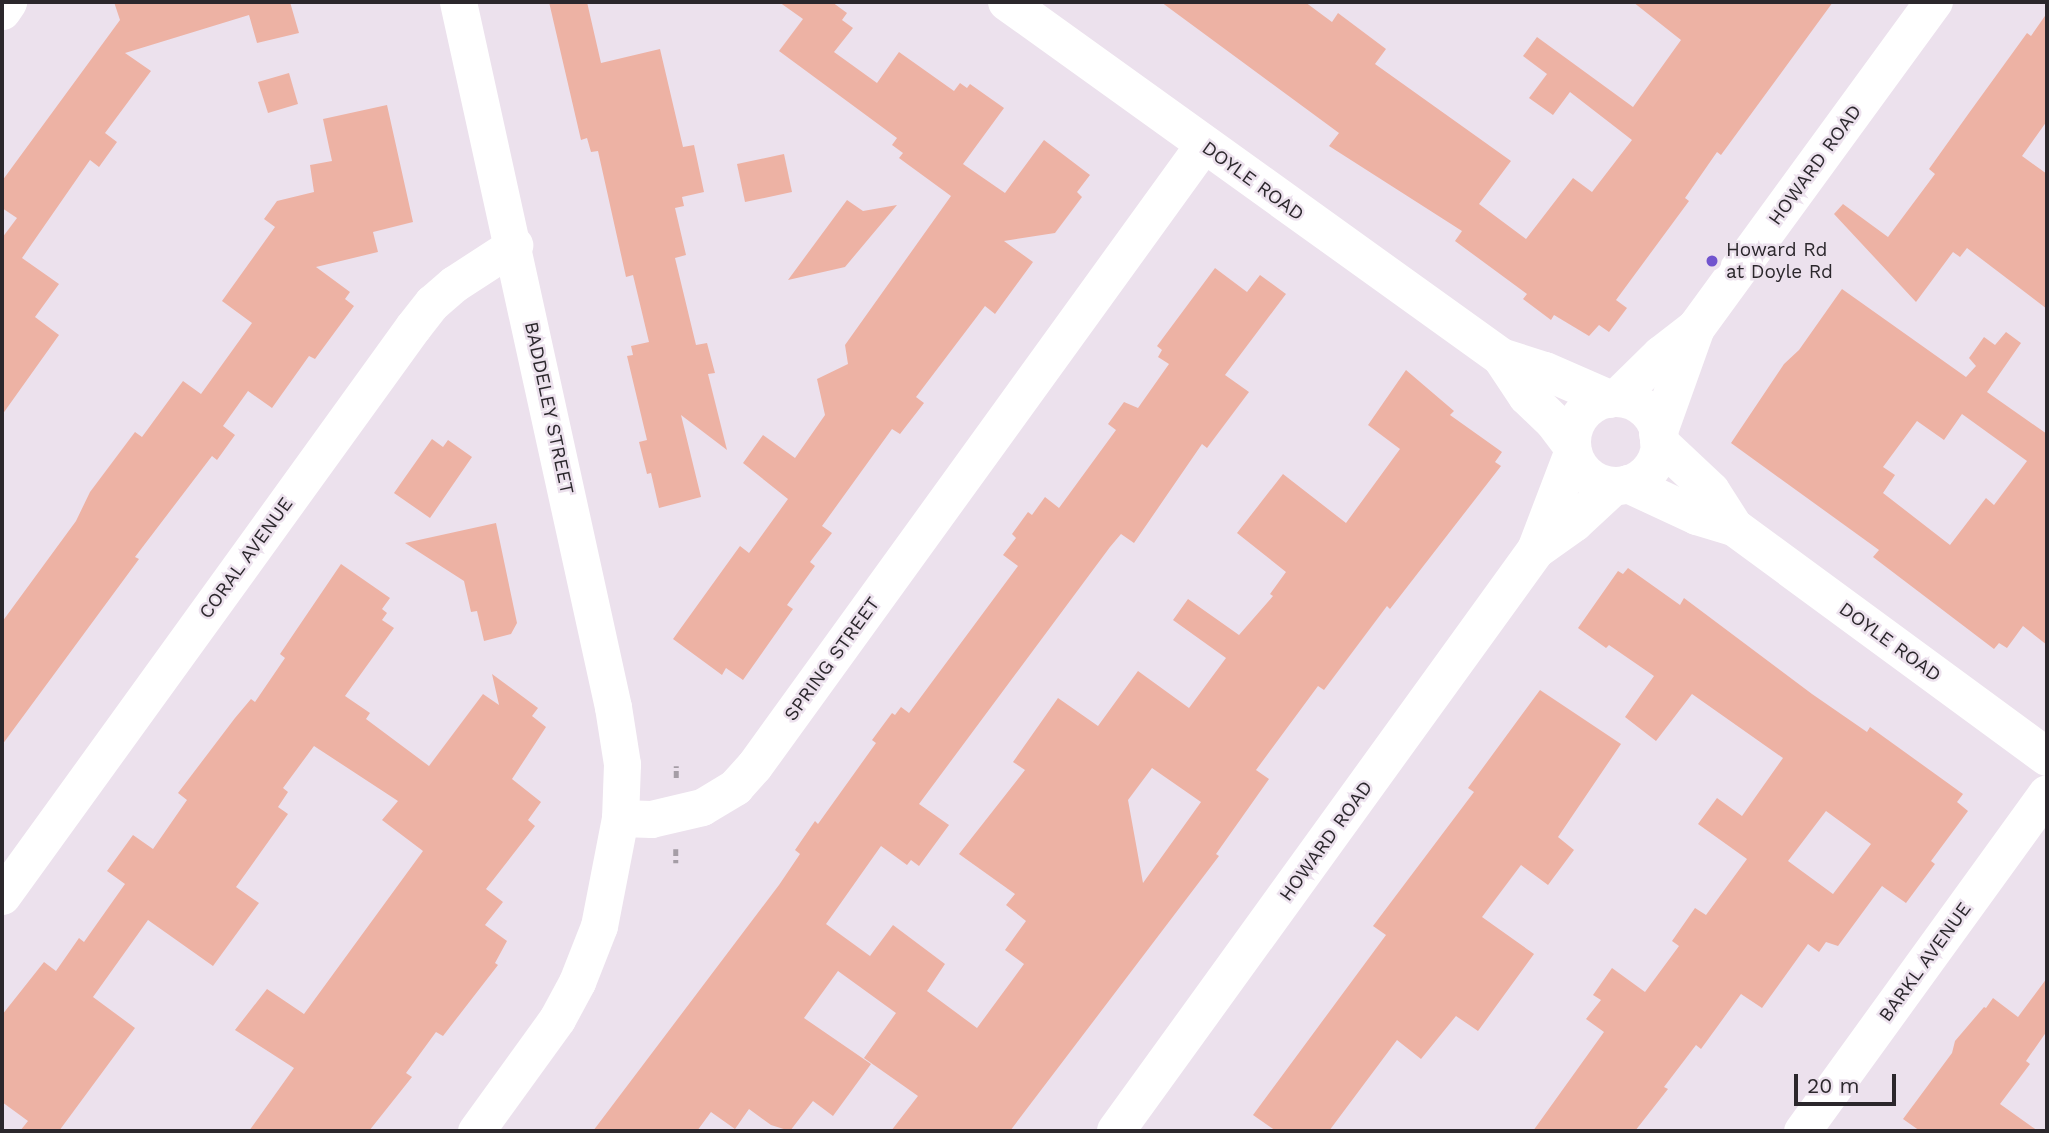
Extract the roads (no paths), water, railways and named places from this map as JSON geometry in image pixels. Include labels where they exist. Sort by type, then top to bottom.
[{"type":"street","points":[[2,11],[8,2]]},
{"type":"street","name":"BADDELEY STREET","points":[[458,2],[514,244],[613,707],[622,764],[620,818]]},
{"type":"street","name":"DOYLE ROAD","points":[[1007,2],[1501,357],[1545,371],[1613,399]]},
{"type":"street","name":"HOWARD ROAD","points":[[1613,399],[1661,355],[1696,328],[1934,2]]},
{"type":"street","name":"SPRING STREET","points":[[620,818],[651,819],[702,807],[735,787],[754,766],[1203,145]]},
{"type":"street","name":"CORAL AVENUE","points":[[2,896],[413,327],[432,303],[454,284],[514,244]]},
{"type":"street","name":"HOWARD ROAD","points":[[1659,438],[1696,328]]},
{"type":"street","name":"DOYLE ROAD","points":[[1501,357],[1527,396],[1554,422],[1572,449]]},
{"type":"street","points":[[1613,399],[1631,401],[1644,409],[1654,420],[1659,438],[1657,458],[1648,471],[1621,485],[1588,476],[1572,449],[1574,429],[1581,415],[1594,404],[1613,399]]},
{"type":"street","name":"DOYLE ROAD","points":[[1659,438],[1711,491],[1734,527]]},
{"type":"street","name":"HOWARD ROAD","points":[[1116,1131],[1536,550],[1572,449]]},
{"type":"street","name":"DOYLE ROAD","points":[[1621,485],[1697,516],[1734,527],[2047,757]]},
{"type":"street","name":"HOWARD ROAD","points":[[1536,550],[1621,485]]},
{"type":"street","name":"BARKL AVENUE","points":[[1802,1131],[2047,793]]},
{"type":"street","points":[[476,1131],[557,1019],[578,982],[599,926],[620,818]]},
{"type":"place","name":"Howard Rd at Doyle Rd","points":[[1712,261]]}]
